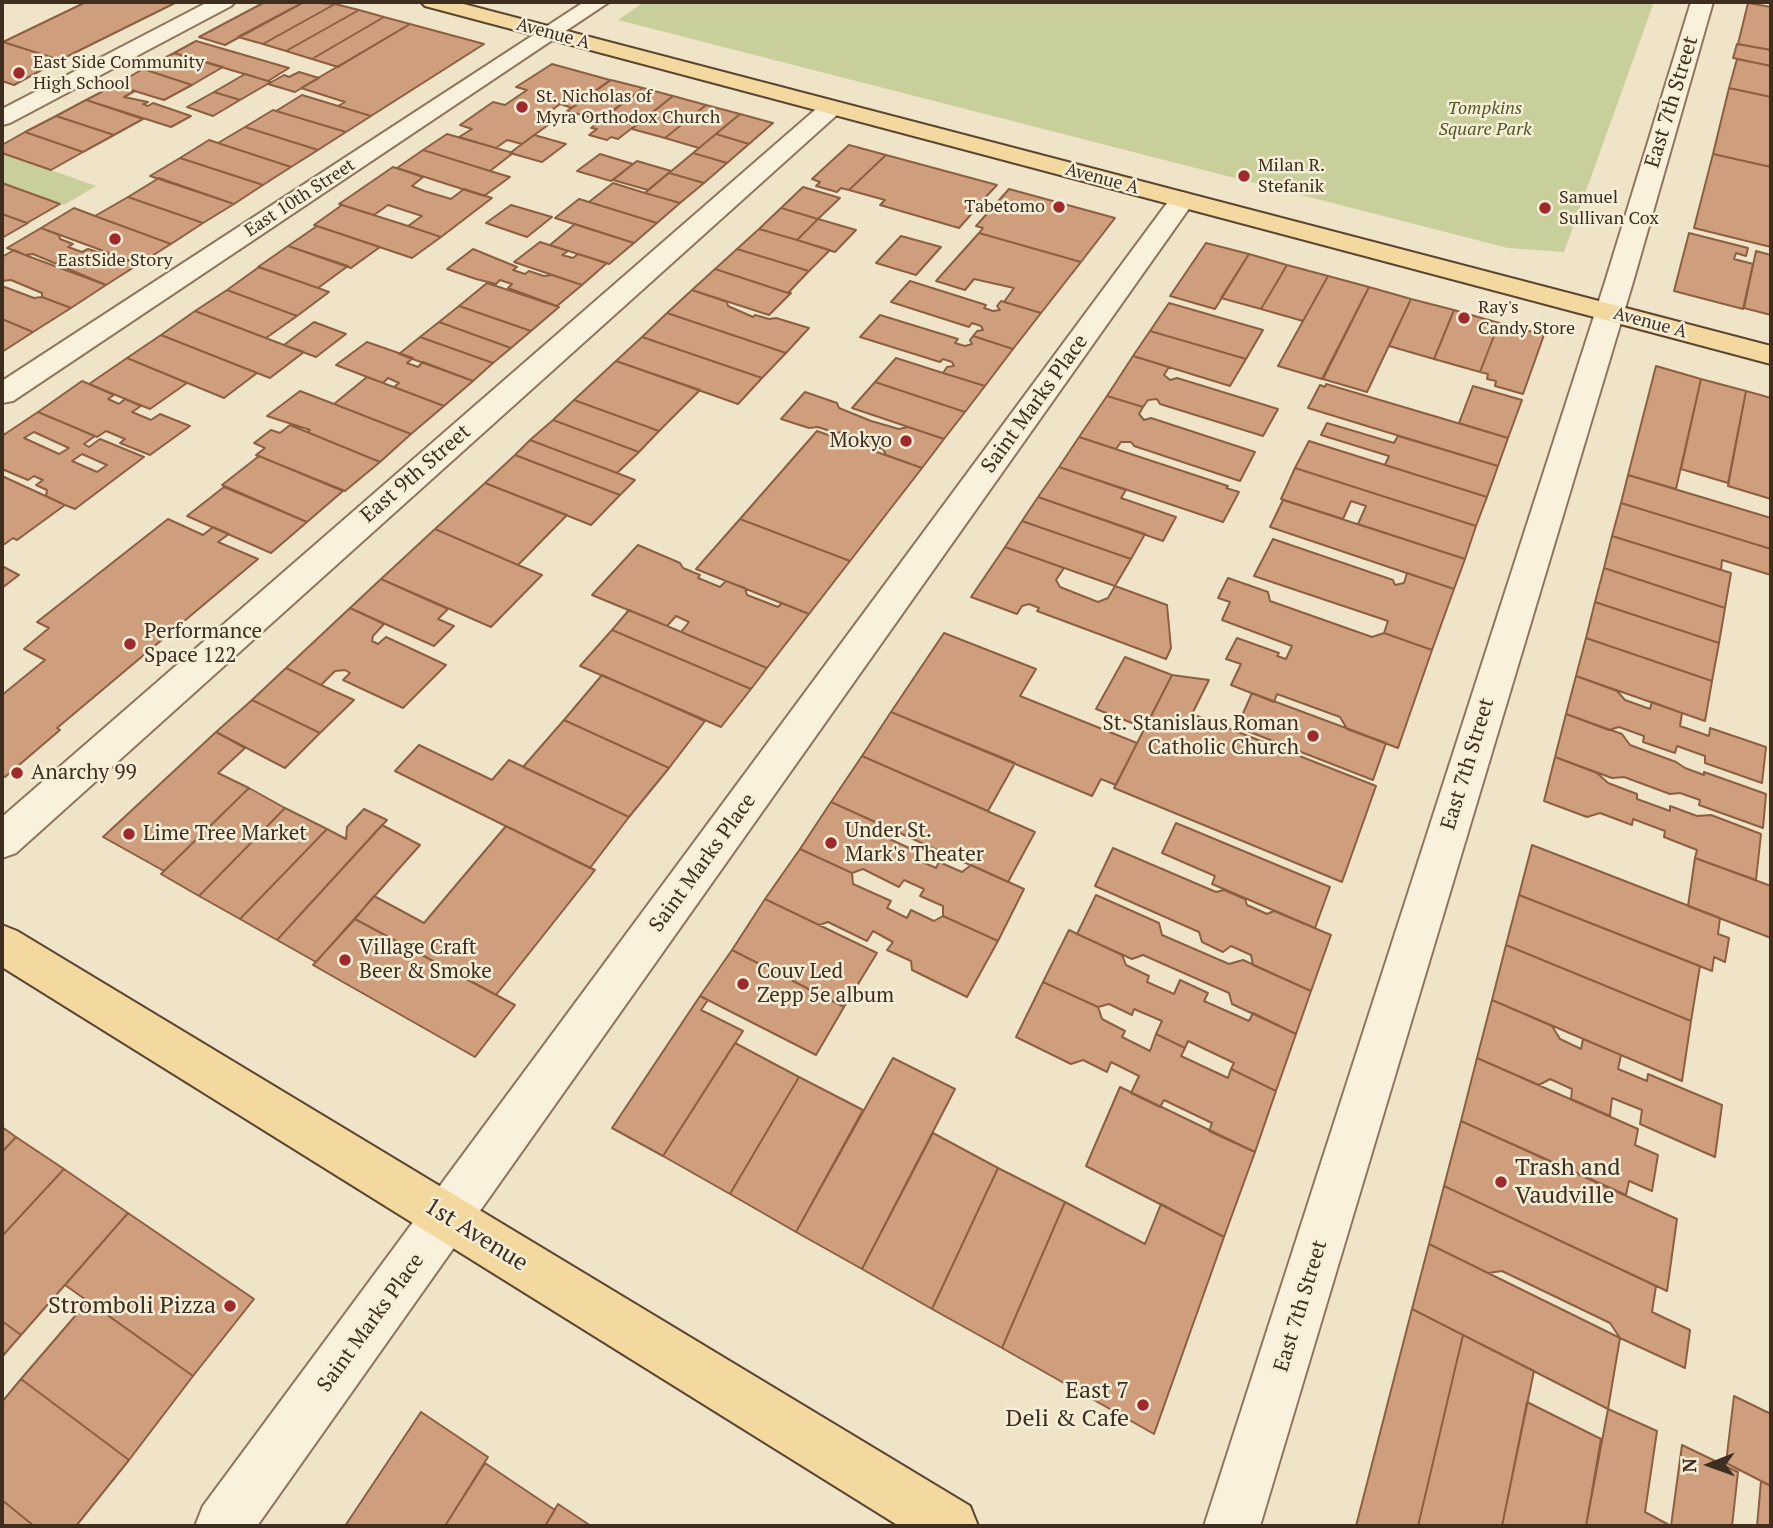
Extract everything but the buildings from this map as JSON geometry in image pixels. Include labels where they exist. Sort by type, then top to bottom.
[{"type":"main road","name":"Avenue A","points":[[432,2],[1771,355]]},
{"type":"main road","name":"1st Avenue","points":[[2,944],[950,1526]]},
{"type":"street","points":[[2,118],[224,2]]},
{"type":"street","name":"East 10th Street","points":[[2,394],[598,2]]},
{"type":"street","name":"East 7th Street","points":[[1232,1526],[1609,312],[1702,2]]},
{"type":"street","name":"East 9th Street","points":[[2,841],[831,108]]},
{"type":"street","name":"Saint Marks Place","points":[[223,1526],[1182,200]]},
{"type":"green space","name":"Tompkins Square Park","points":[[644,2],[1654,2],[1564,252],[1508,248],[618,20]]},
{"type":"green space","points":[[2,153],[96,186],[64,205],[2,183]]},
{"type":"place","name":"East Side Community High School","points":[[19,73]]},
{"type":"place","name":"St. Nicholas of Myra Orthodox Church","points":[[522,107]]},
{"type":"place","name":"Milan R. Stefanik","points":[[1244,176]]},
{"type":"place","name":"Tabetomo","points":[[1059,207]]},
{"type":"place","name":"Samuel Sullivan Cox","points":[[1545,208]]},
{"type":"place","name":"EastSide Story","points":[[115,239]]},
{"type":"place","name":"Ray's Candy Store","points":[[1464,318]]},
{"type":"place","name":"Mokyo","points":[[906,441]]},
{"type":"place","name":"Performance Space 122","points":[[130,644]]},
{"type":"place","name":"St. Stanislaus Roman Catholic Church","points":[[1313,736]]},
{"type":"place","name":"Anarchy 99","points":[[17,773]]},
{"type":"place","name":"Lime Tree Market","points":[[129,834]]},
{"type":"place","name":"Under St. Mark's Theater","points":[[831,843]]},
{"type":"place","name":"Village Craft Beer & Smoke","points":[[345,960]]},
{"type":"place","name":"Couv Led Zepp 5e album","points":[[743,984]]},
{"type":"place","name":"Trash and Vaudville","points":[[1501,1182]]},
{"type":"place","name":"Stromboli Pizza","points":[[230,1306]]},
{"type":"place","name":"East 7 Deli & Cafe","points":[[1143,1405]]}]
